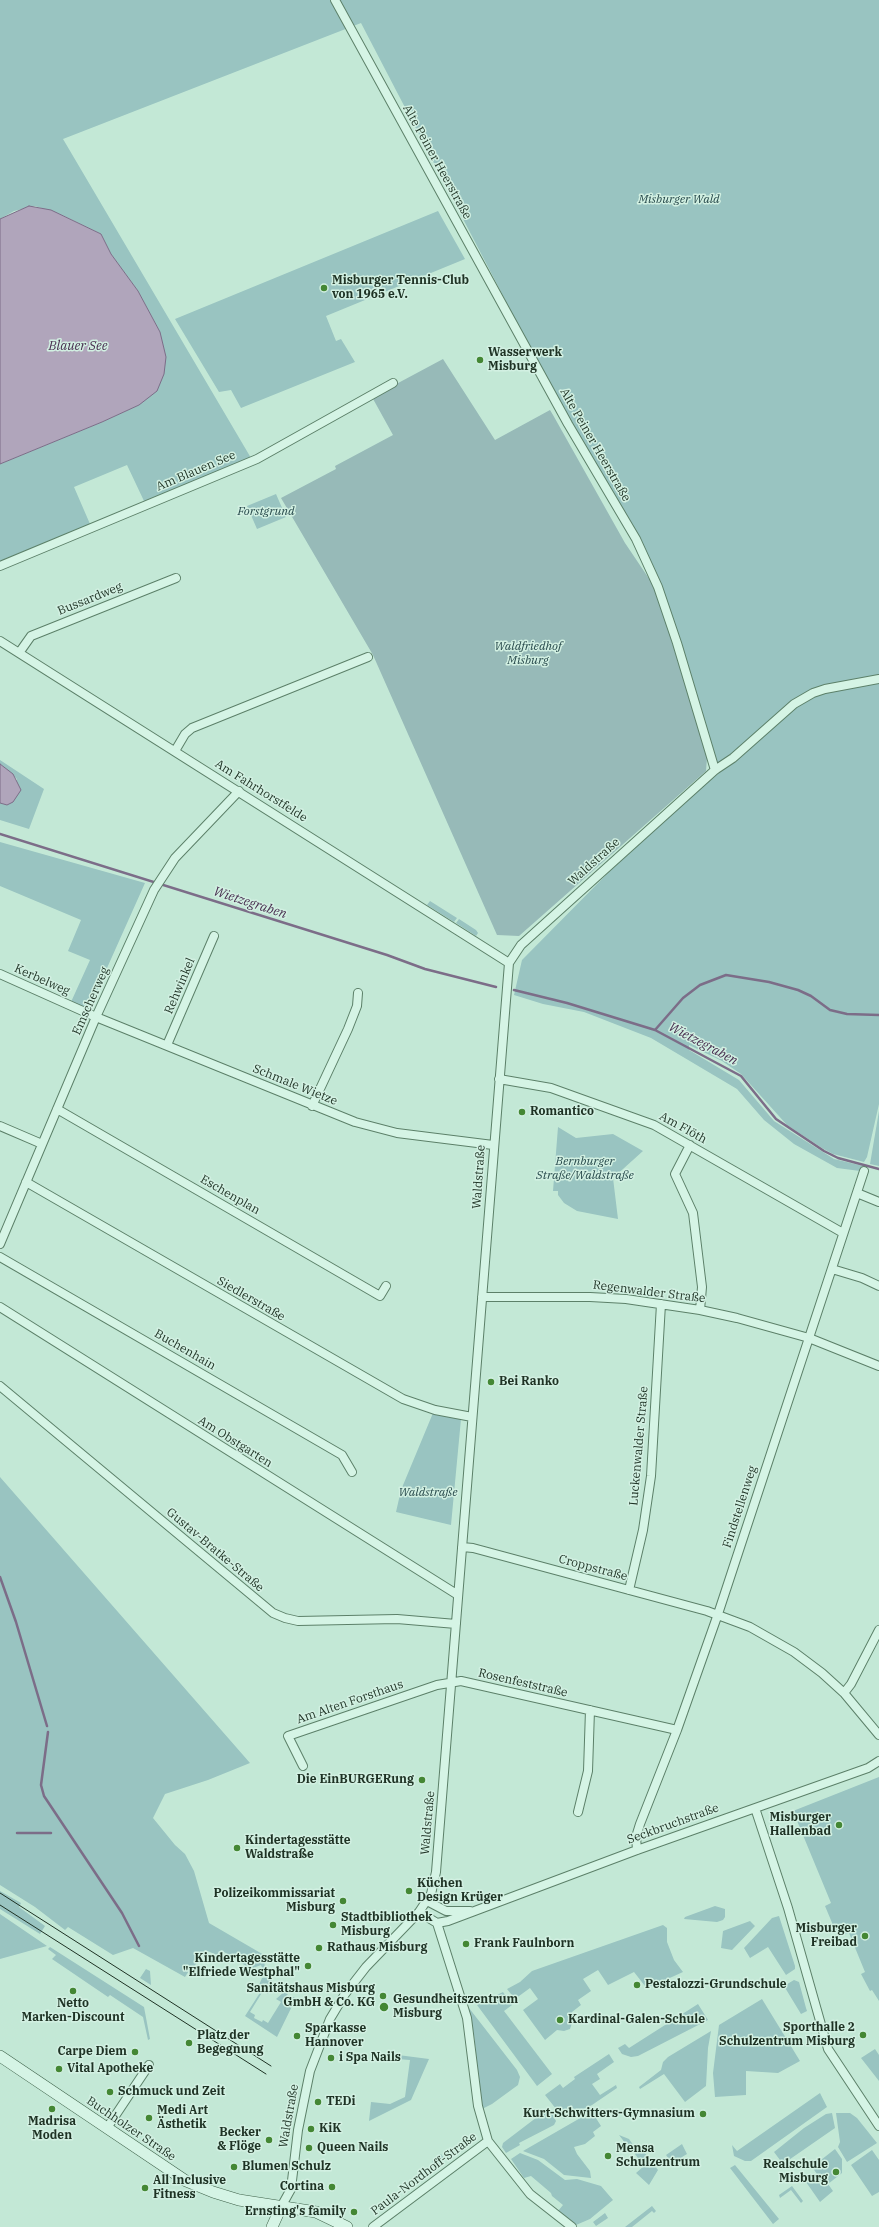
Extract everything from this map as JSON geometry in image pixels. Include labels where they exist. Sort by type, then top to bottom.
[{"type":"main road","name":"Buchholzer Straße","points":[[0,2056],[107,2128],[196,2185],[239,2200],[316,2212],[347,2227]]},
{"type":"main road","points":[[272,2227],[281,2207]]},
{"type":"street","name":"Alte Peiner Heerstraße","points":[[335,0],[564,417],[636,539],[658,587],[677,643],[715,770]]},
{"type":"street","name":"Am Blauen See","points":[[0,566],[257,459],[393,383]]},
{"type":"street","name":"Bussardweg","points":[[19,653],[32,636],[176,578]]},
{"type":"street","name":"Am Fahrhorstfelde","points":[[2,644],[19,653],[239,791],[509,963]]},
{"type":"street","points":[[175,751],[185,734],[192,728],[368,657]]},
{"type":"street","name":"Waldstraße","points":[[281,2207],[291,2189],[298,2130],[310,2071],[330,2019],[345,1994],[366,1967],[420,1912],[427,1901],[436,1872],[493,1145],[509,963],[521,945],[715,770],[733,758],[794,704],[813,693],[836,686],[879,679]]},
{"type":"street","name":"Emscherweg","points":[[0,1244],[96,1017],[156,887],[162,876],[195,835],[239,791]]},
{"type":"street","name":"Rehwinkel","points":[[167,1045],[214,936]]},
{"type":"street","name":"Kerbelweg","points":[[0,974],[96,1017]]},
{"type":"street","points":[[312,1106],[348,1029],[357,1006],[358,993]]},
{"type":"street","name":"Schmale Wietze","points":[[96,1017],[312,1106],[355,1122],[397,1133],[493,1145]]},
{"type":"street","name":"Am Flöth","points":[[499,1079],[551,1088],[633,1117],[690,1145],[843,1233]]},
{"type":"street","name":"Eschenplan","points":[[57,1109],[380,1296],[386,1286]]},
{"type":"street","points":[[1,1128],[42,1144]]},
{"type":"street","points":[[690,1145],[675,1174],[693,1213],[702,1287],[700,1310]]},
{"type":"street","name":"Findstellenweg","points":[[637,1850],[636,1837],[640,1824],[677,1730],[718,1614],[864,1171]]},
{"type":"street","name":"Siedlerstraße","points":[[26,1182],[402,1399],[435,1410],[472,1416]]},
{"type":"street","points":[[857,1193],[879,1202]]},
{"type":"street","name":"Buchenhain","points":[[0,1257],[342,1455],[352,1472]]},
{"type":"street","points":[[832,1269],[862,1278],[879,1286]]},
{"type":"street","name":"Regenwalder Straße","points":[[482,1297],[590,1296],[700,1310],[809,1338],[879,1366]]},
{"type":"street","name":"Luckenwalder Straße","points":[[628,1590],[643,1530],[650,1482],[661,1304]]},
{"type":"street","name":"Am Obstgarten","points":[[0,1307],[458,1595]]},
{"type":"street","name":"Gustav-Bratke-Straße","points":[[0,1386],[273,1613],[298,1621],[405,1620],[456,1624]]},
{"type":"street","name":"Croppstraße","points":[[462,1547],[473,1548],[718,1614],[750,1627],[803,1658],[844,1693],[879,1735]]},
{"type":"street","points":[[844,1693],[851,1684],[879,1630]]},
{"type":"street","name":"Rosenfeststraße","points":[[452,1683],[461,1681],[677,1730]]},
{"type":"street","name":"Am Alten Forsthaus","points":[[303,1766],[288,1736],[437,1685],[452,1683]]},
{"type":"street","points":[[578,1812],[588,1771],[590,1710]]},
{"type":"street","name":"Seckbruchstraße","points":[[437,1923],[455,1919],[475,1910],[637,1850],[868,1768],[879,1761]]},
{"type":"street","points":[[755,1808],[788,1908],[828,2049],[879,2126]]},
{"type":"street","name":"Seckbruchstraße","points":[[427,1901],[446,1911],[475,1910]]},
{"type":"street","points":[[420,1912],[437,1923],[467,2018],[478,2106],[488,2141],[530,2194],[572,2227]]},
{"type":"street","points":[[107,2128],[149,2065]]},
{"type":"street","name":"Paula-Nordhoff-Straße","points":[[373,2227],[488,2141]]},
{"type":"green space","name":"Misburger Wald","points":[[0,0],[879,0],[879,1104],[867,1157],[864,1162],[833,1154],[787,1125],[741,1074],[722,1061],[689,1045],[689,1050],[739,1080],[774,1121],[834,1159],[863,1166],[860,1171],[837,1168],[794,1144],[764,1120],[737,1089],[651,1038],[584,1012],[543,1004],[514,995],[522,960],[608,873],[719,770],[640,539],[550,386],[361,23],[63,139],[251,458],[144,501],[127,465],[74,487],[90,524],[0,561],[0,464],[139,405],[160,332],[138,291],[111,254],[101,234],[64,216],[35,206],[14,211],[0,219]]},
{"type":"green space","name":"Misburger Tennis-Club von 1965 e.V.","points":[[438,211],[465,259],[326,316],[336,341],[341,339],[355,362],[241,408],[231,390],[219,392],[175,319]]},
{"type":"green space","name":"Waldfriedhof Misburg","points":[[443,359],[495,440],[550,410],[625,543],[656,589],[707,758],[706,771],[519,936],[497,935],[373,655],[281,498],[336,469],[335,466],[393,435],[372,397]]},
{"type":"green space","name":"Forstgrund","points":[[276,494],[286,517],[257,529],[247,506]]},
{"type":"green space","points":[[0,760],[44,789],[29,829],[0,820],[0,803],[7,805],[17,779],[0,764]]},
{"type":"green space","points":[[0,842],[145,883],[90,1006],[85,1009],[71,1002],[90,960],[68,951],[81,920],[0,886]]},
{"type":"green space","points":[[430,901],[457,918],[454,922],[427,905]]},
{"type":"green space","points":[[459,919],[476,930],[478,933],[476,936],[456,923]]},
{"type":"green space","points":[[879,1111],[879,1166],[870,1164]]},
{"type":"green space","name":"Bernburger Straße/Waldstraße","points":[[558,1127],[576,1138],[613,1134],[643,1151],[613,1178],[618,1219],[577,1211],[564,1203],[558,1195],[558,1191],[553,1191]]},
{"type":"green space","name":"Waldstraße","points":[[433,1413],[461,1419],[451,1525],[396,1512],[401,1490]]},
{"type":"green space","points":[[0,1477],[250,1763],[208,1780],[165,1794],[153,1818],[175,1845],[185,1854],[194,1871],[209,1923],[264,1955],[265,1970],[263,1970],[261,1965],[253,1968],[254,1973],[250,1976],[249,1974],[251,1969],[221,1950],[217,1955],[205,1950],[192,1970],[190,1969],[185,1977],[133,1948],[113,1955],[68,1927],[65,1930],[35,1907],[0,1885]]},
{"type":"green space","name":"Misburger Hallenbad","points":[[879,1777],[879,2001],[872,1990],[870,1991],[861,1974],[865,1972],[849,1933],[838,1937],[825,1906],[831,1903],[793,1811]]},
{"type":"green space","points":[[0,1891],[21,1903],[19,1907],[45,1926],[40,1934],[0,1909]]},
{"type":"green space","points":[[715,1906],[725,1909],[725,1917],[723,1920],[717,1922],[684,1919],[685,1917]]},
{"type":"green space","points":[[0,1914],[47,1946],[0,1959]]},
{"type":"green space","points":[[779,1916],[795,1966],[795,1969],[786,1975],[768,1947],[750,1958],[744,1948],[772,1918]]},
{"type":"green space","points":[[750,1921],[755,1926],[732,1950],[721,1948],[723,1931]]},
{"type":"green space","points":[[663,1925],[667,1928],[667,1942],[674,1960],[683,1972],[652,1986],[645,1986],[634,1972],[608,1985],[598,1970],[583,1979],[591,1991],[578,2000],[581,2005],[572,2012],[572,2023],[570,2029],[564,2031],[557,2030],[545,2040],[523,2010],[538,1999],[530,1988],[515,1999],[507,1989],[520,1982],[532,1971]]},
{"type":"green space","points":[[50,1947],[144,2007],[150,2039],[148,2040],[143,2017],[110,1995],[108,1997],[52,1959],[56,1955],[48,1949]]},
{"type":"green space","points":[[146,1969],[150,1971],[151,1985],[140,1978]]},
{"type":"green space","points":[[270,1977],[276,1987],[268,1994],[263,1991],[250,2012],[255,2015],[254,2018],[268,2023],[281,2002],[276,1999],[284,1992],[288,1994],[286,1996],[292,1999],[293,1997],[296,1998],[277,2037],[245,2016],[263,1988],[259,1985],[262,1978]]},
{"type":"green space","points":[[794,1980],[799,1982],[807,2011],[801,2014],[784,1986]]},
{"type":"green space","points":[[503,1992],[512,2005],[504,2011],[552,2074],[537,2086],[477,2005]]},
{"type":"green space","points":[[762,1999],[800,2061],[778,2073],[746,2071],[746,2095],[715,2097],[713,2073],[719,2025]]},
{"type":"green space","points":[[698,2004],[708,2020],[638,2056],[631,2057],[622,2054],[618,2048],[625,2044],[629,2048]]},
{"type":"green space","points":[[469,2008],[517,2070],[520,2077],[518,2085],[492,2104],[482,2109],[474,2035]]},
{"type":"green space","points":[[711,2031],[708,2048],[706,2086],[685,2102],[664,2074],[640,2089],[639,2087],[661,2070],[663,2062],[668,2057]]},
{"type":"green space","points":[[875,2049],[879,2055],[879,2081],[861,2058]]},
{"type":"green space","points":[[609,2054],[614,2062],[597,2074],[600,2079],[592,2084],[600,2095],[616,2085],[617,2088],[592,2105],[564,2119],[545,2095],[560,2084],[563,2088],[575,2079],[574,2077]]},
{"type":"green space","points":[[398,2055],[429,2059],[411,2100],[369,2121],[371,2102],[390,2104],[405,2097],[410,2060],[397,2059]]},
{"type":"green space","points":[[820,2093],[827,2107],[751,2161],[745,2161],[734,2156],[732,2145],[737,2151]]},
{"type":"green space","points":[[550,2110],[556,2121],[554,2125],[519,2143],[520,2145],[506,2153],[502,2147],[503,2143],[545,2111]]},
{"type":"green space","points":[[589,2113],[594,2115],[601,2126],[593,2132],[595,2136],[585,2144],[574,2147],[577,2154],[590,2171],[591,2178],[564,2175],[544,2159],[523,2151]]},
{"type":"green space","points":[[832,2113],[835,2128],[783,2164],[774,2152],[804,2128],[826,2114]]},
{"type":"green space","points":[[836,2113],[850,2113],[857,2118],[877,2143],[847,2162],[838,2147],[840,2142]]},
{"type":"green space","points":[[619,2135],[629,2139],[634,2146],[632,2152]]},
{"type":"green space","points":[[637,2143],[658,2170],[649,2185],[636,2173],[644,2166],[635,2154]]},
{"type":"green space","points":[[682,2144],[687,2154],[672,2163],[666,2155]]},
{"type":"green space","points":[[835,2149],[842,2159],[842,2173],[828,2184],[833,2191],[820,2202],[806,2182],[817,2174],[812,2167]]},
{"type":"green space","points":[[872,2150],[879,2160],[879,2192],[872,2196],[851,2165]]},
{"type":"green space","points":[[520,2153],[538,2160],[565,2180],[577,2179],[601,2186],[613,2200],[590,2219],[576,2225],[558,2211],[563,2205],[552,2196],[551,2193],[531,2176],[524,2178],[511,2159]]},
{"type":"green space","points":[[441,2154],[445,2160],[438,2165],[435,2164],[432,2161]]},
{"type":"green space","points":[[735,2165],[779,2219],[773,2224],[730,2168]]},
{"type":"green space","points":[[792,2186],[803,2201],[801,2203],[791,2190],[780,2198],[779,2195]]},
{"type":"green space","points":[[652,2206],[656,2211],[654,2213],[652,2211],[632,2227],[625,2227]]},
{"type":"green space","points":[[605,2213],[608,2218],[596,2226],[593,2222]]},
{"type":"water","name":"Blauer See","points":[[29,206],[51,210],[101,234],[111,254],[138,291],[160,332],[166,357],[164,374],[157,391],[139,405],[0,464],[0,219]]},
{"type":"water","points":[[0,764],[13,774],[21,790],[13,802],[7,805],[0,803]]},
{"type":"waterway","name":"Wietzegraben","points":[[0,834],[387,955],[425,969],[496,987]]},
{"type":"waterway","points":[[655,1030],[683,998],[700,985],[726,975],[769,982],[798,990],[811,996],[830,1010],[847,1014],[879,1015]]},
{"type":"waterway","name":"Wietzegraben","points":[[514,990],[567,1003],[655,1030],[741,1076],[776,1119],[824,1151],[838,1158],[879,1169]]},
{"type":"waterway","points":[[0,1577],[16,1622],[47,1726]]},
{"type":"waterway","points":[[48,1732],[41,1785],[44,1796],[122,1913],[139,1946]]},
{"type":"waterway","points":[[17,1833],[51,1833]]},
{"type":"tram line","points":[[0,1893],[271,2066]]},
{"type":"tram line","points":[[0,1905],[266,2074]]},
{"type":"place","name":"Misburger Tennis-Club von 1965 e.V.","points":[[324,288]]},
{"type":"place","name":"Wasserwerk Misburg","points":[[480,360]]},
{"type":"place","name":"Romantico","points":[[522,1112]]},
{"type":"place","name":"Bei Ranko","points":[[491,1382]]},
{"type":"place","name":"Die EinBURGERung","points":[[422,1780]]},
{"type":"place","name":"Misburger Hallenbad","points":[[839,1825]]},
{"type":"place","name":"Kindertagesstätte Waldstraße","points":[[237,1848]]},
{"type":"place","name":"Küchen Design Krüger","points":[[409,1891]]},
{"type":"place","name":"Polizeikommissariat Misburg","points":[[343,1901]]},
{"type":"place","name":"Stadtbibliothek Misburg","points":[[333,1925]]},
{"type":"place","name":"Misburger Freibad","points":[[865,1936]]},
{"type":"place","name":"Frank Faulnborn","points":[[466,1944]]},
{"type":"place","name":"Rathaus Misburg","points":[[319,1948]]},
{"type":"place","name":"Kindertagesstätte \"Elfriede Westphal\"","points":[[308,1966]]},
{"type":"place","name":"Pestalozzi-Grundschule","points":[[637,1985]]},
{"type":"place","name":"Netto Marken-Discount","points":[[73,1991]]},
{"type":"place","name":"Sanitätshaus Misburg GmbH & Co. KG","points":[[383,1996]]},
{"type":"place","name":"Gesundheitszentrum Misburg","points":[[384,2007]]},
{"type":"place","name":"Kardinal-Galen-Schule","points":[[560,2020]]},
{"type":"place","name":"Sporthalle 2 Schulzentrum Misburg","points":[[863,2035]]},
{"type":"place","name":"Sparkasse Hannover","points":[[297,2036]]},
{"type":"place","name":"Platz der Begegnung","points":[[189,2043]]},
{"type":"place","name":"Carpe Diem","points":[[135,2052]]},
{"type":"place","name":"i Spa Nails","points":[[331,2058]]},
{"type":"place","name":"Vital Apotheke","points":[[59,2069]]},
{"type":"place","name":"Schmuck und Zeit","points":[[110,2092]]},
{"type":"place","name":"TEDi","points":[[318,2102]]},
{"type":"place","name":"Madrisa Moden","points":[[52,2109]]},
{"type":"place","name":"Kurt-Schwitters-Gymnasium","points":[[703,2114]]},
{"type":"place","name":"Medi Art Ästhetik","points":[[149,2118]]},
{"type":"place","name":"KiK","points":[[311,2129]]},
{"type":"place","name":"Becker & Flöge","points":[[269,2140]]},
{"type":"place","name":"Queen Nails","points":[[309,2148]]},
{"type":"place","name":"Mensa Schulzentrum","points":[[608,2156]]},
{"type":"place","name":"Blumen Schulz","points":[[234,2167]]},
{"type":"place","name":"Realschule Misburg","points":[[836,2172]]},
{"type":"place","name":"Cortina","points":[[332,2187]]},
{"type":"place","name":"All Inclusive Fitness","points":[[145,2188]]},
{"type":"place","name":"Ernsting's family","points":[[354,2212]]}]
